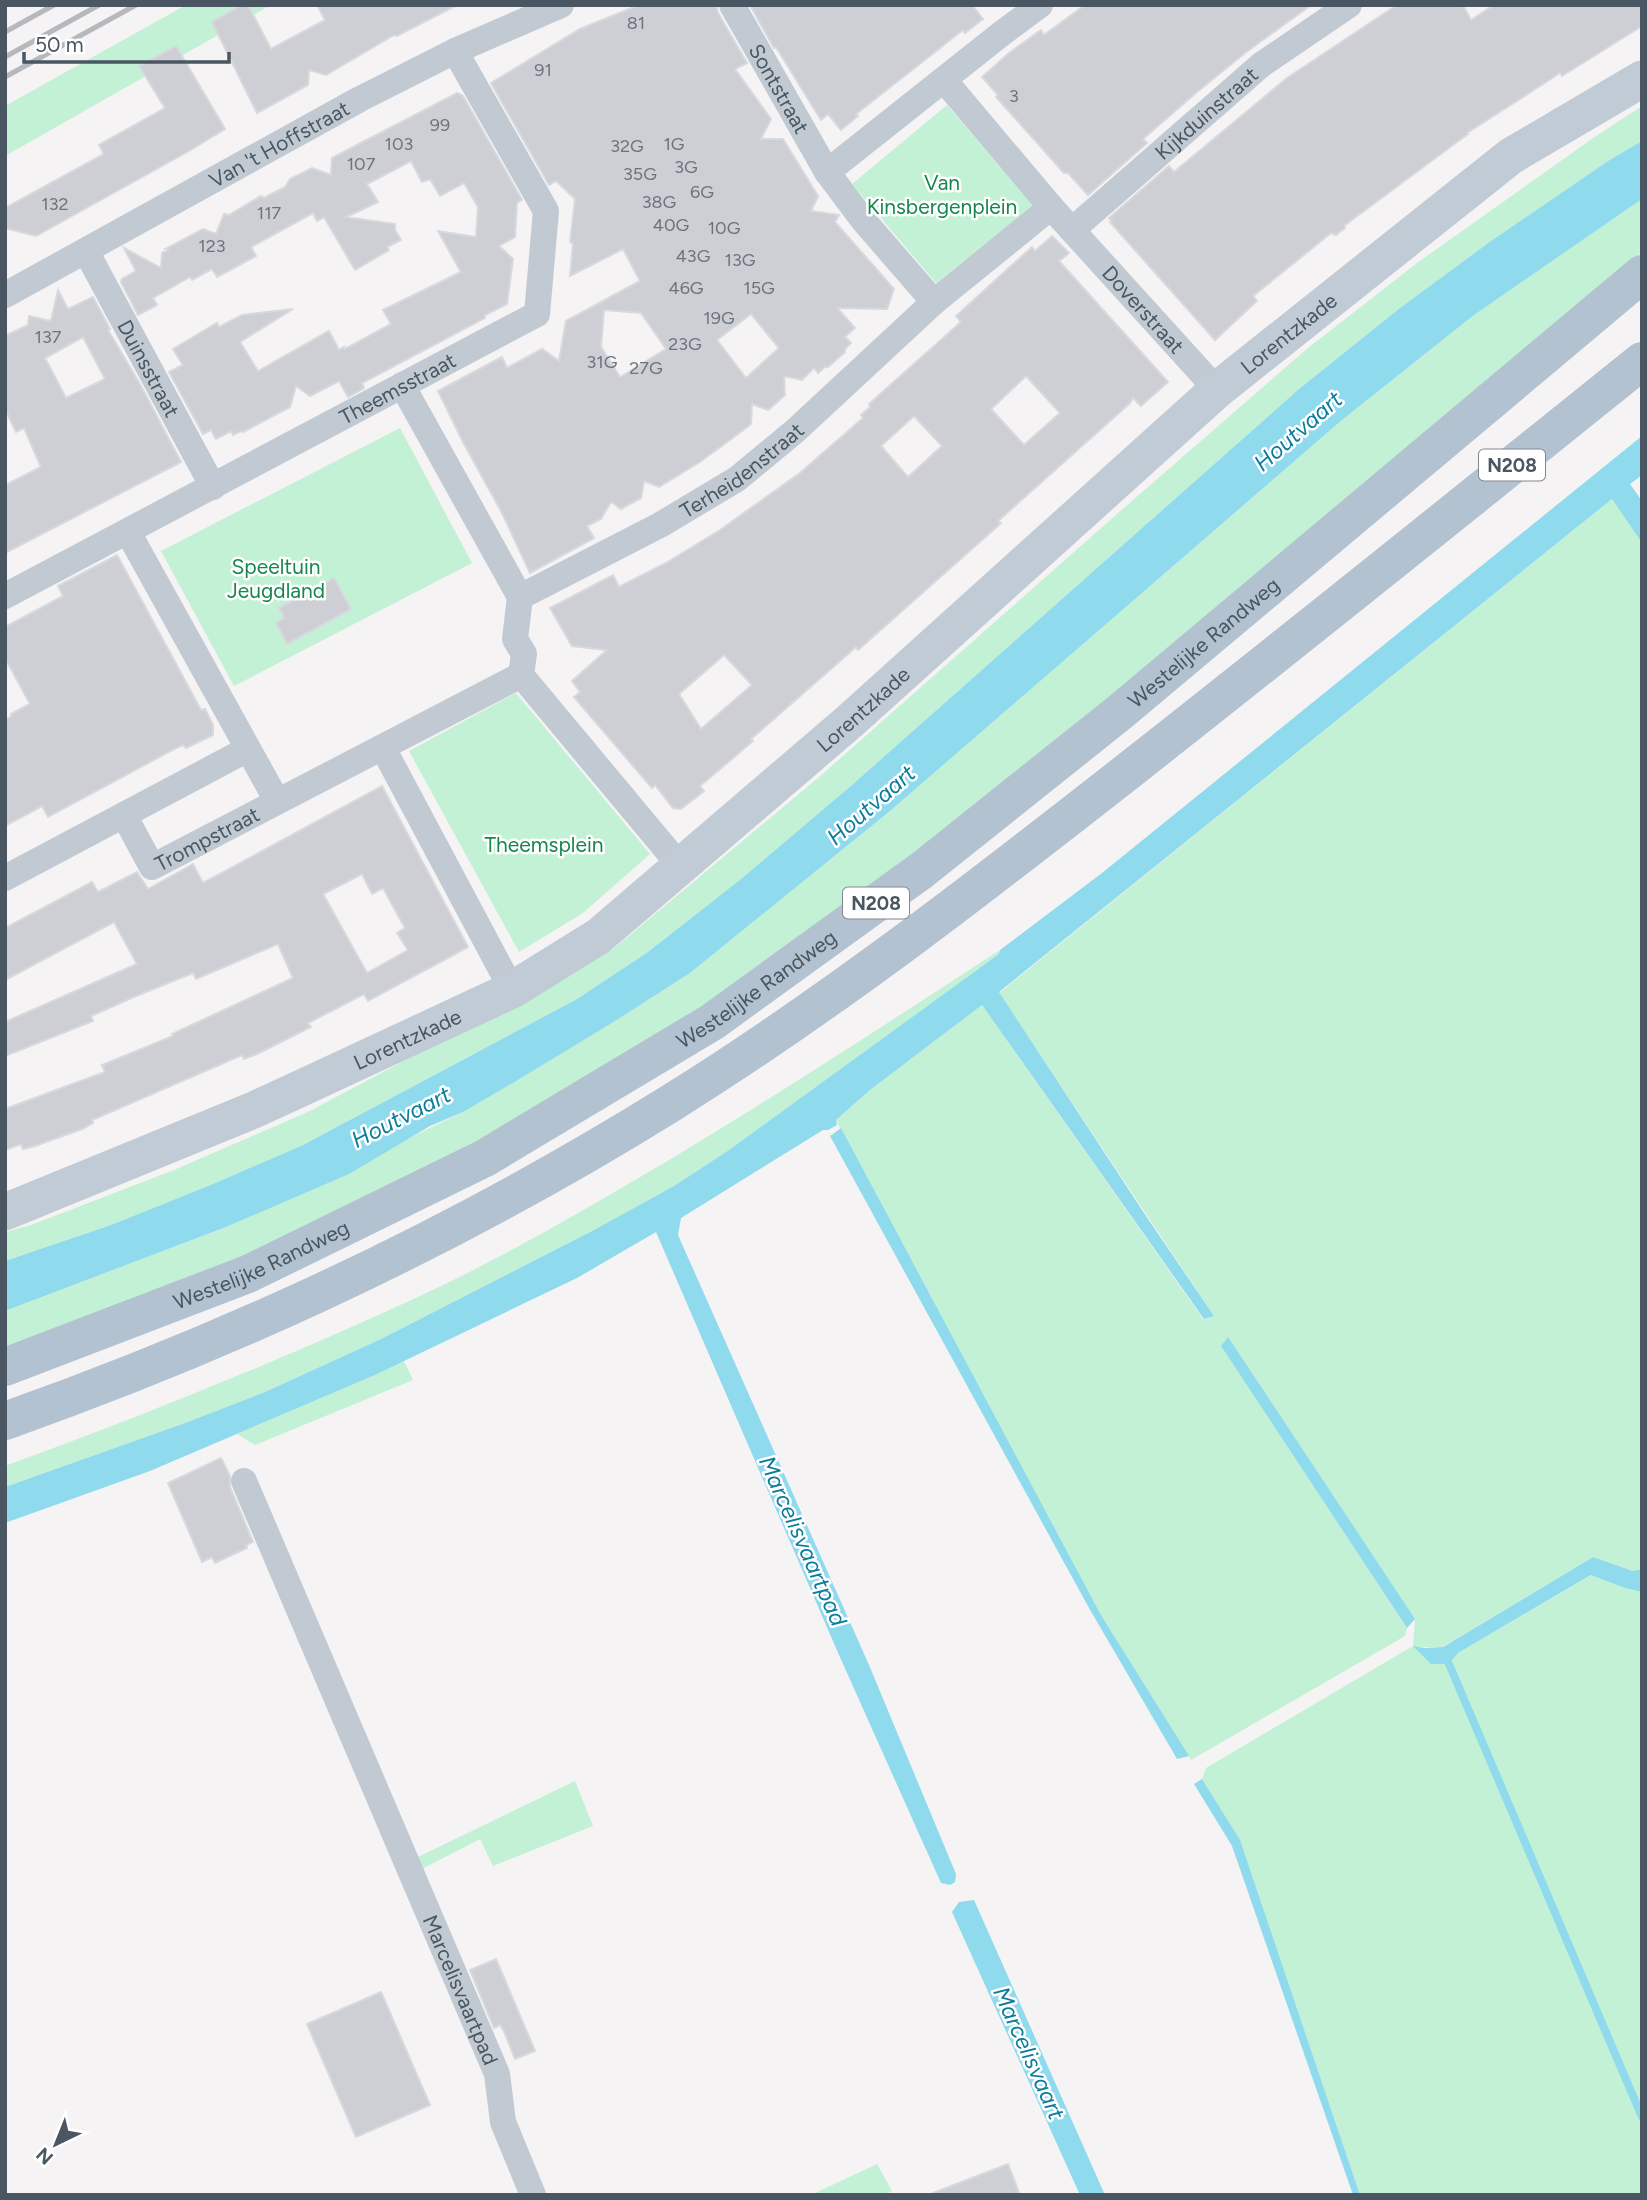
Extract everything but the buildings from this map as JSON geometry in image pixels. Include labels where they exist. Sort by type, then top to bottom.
[{"type":"main road","name":"Westelijke Randweg","points":[[5,1367],[248,1274],[485,1158],[712,1022],[922,870],[1120,712],[1642,274]]},
{"type":"main road","name":"N208","points":[[5,1421],[278,1313],[470,1219],[669,1103],[813,1009],[969,896],[1642,361]]},
{"type":"street","name":"Van 't Hoffstraat","points":[[5,295],[360,99],[455,51],[561,5]]},
{"type":"street","name":"Sontstraat","points":[[732,5],[827,172]]},
{"type":"street","points":[[944,80],[1051,207],[934,302],[863,220],[827,172],[1001,34],[1040,5]]},
{"type":"street","name":"Kijkduinstraat","points":[[1072,230],[1261,65],[1349,5]]},
{"type":"street","name":"Theemsstraat","points":[[5,596],[537,314],[546,211],[455,51]]},
{"type":"street","name":"Lorentzkade","points":[[5,1212],[256,1109],[512,990],[599,936],[850,721],[1217,390],[1511,156],[1642,79]]},
{"type":"street","name":"Doverstraat","points":[[1051,207],[1217,390]]},
{"type":"street","name":"Duinsstraat","points":[[86,251],[213,487]]},
{"type":"street","name":"Terheidenstraat","points":[[520,597],[660,525],[737,479],[795,430],[934,302]]},
{"type":"street","points":[[402,385],[520,597],[515,639],[524,654],[521,676],[681,867]]},
{"type":"street","points":[[128,532],[277,801],[521,676]]},
{"type":"street","points":[[383,748],[512,990]]},
{"type":"street","points":[[5,878],[248,749]]},
{"type":"street","name":"Trompstraat","points":[[124,815],[152,867],[277,801]]},
{"type":"street","name":"Marcelisvaartpad","points":[[244,1481],[497,2074],[503,2122],[533,2195]]},
{"type":"green space","points":[[186,5],[271,5],[5,156],[5,106]]},
{"type":"green space","name":"Van Kinsbergenplein","points":[[947,105],[1033,205],[936,283],[852,184]]},
{"type":"green space","points":[[1642,106],[1642,141],[1491,241],[1400,308],[1299,389],[852,785],[741,879],[648,952],[577,999],[303,1145],[111,1225],[5,1261],[5,1232],[31,1225],[174,1170],[308,1112],[612,950],[818,778],[1308,348],[1417,263]]},
{"type":"green space","points":[[1642,199],[1642,252],[1375,480],[955,831],[646,1051],[394,1188],[277,1243],[5,1352],[5,1311],[226,1227],[463,1112],[690,973],[890,811],[1342,420],[1474,315]]},
{"type":"green space","name":"Speeltuin Jeugdland","points":[[400,428],[472,563],[234,686],[161,551]]},
{"type":"green space","points":[[1612,499],[1642,543],[1642,1569],[1633,1571],[1593,1557],[1442,1647],[1414,1647],[1449,1664],[1458,1653],[1592,1575],[1642,1592],[1642,2195],[1360,2195],[1240,1841],[1202,1779],[1206,1768],[1413,1646],[1415,1619],[1221,1346],[1407,1628],[1405,1636],[1191,1760],[1101,1615],[836,1120],[870,1090],[982,1005],[1203,1319],[1214,1316],[999,993]]},
{"type":"green space","name":"Theemsplein","points":[[516,693],[650,854],[583,913],[519,952],[409,751]]},
{"type":"green space","points":[[1000,950],[999,954],[729,1150],[674,1186],[592,1231],[381,1339],[265,1392],[5,1487],[5,1466],[277,1359],[411,1300],[504,1254],[631,1183],[817,1069]]},
{"type":"green space","points":[[404,1361],[413,1380],[255,1445],[237,1434]]},
{"type":"green space","points":[[575,1781],[593,1826],[493,1866],[480,1839],[422,1869],[418,1857]]},
{"type":"green space","points":[[877,2164],[892,2191],[884,2195],[811,2195]]},
{"type":"water","name":"Houtvaart","points":[[1642,141],[1642,199],[1474,315],[1342,420],[890,811],[690,973],[516,1081],[463,1112],[430,1126],[349,1174],[226,1227],[5,1311],[5,1261],[111,1225],[303,1145],[577,999],[648,952],[741,879],[852,785],[1299,389],[1400,308],[1491,241]]},
{"type":"water","points":[[1642,436],[1642,475],[1630,484],[1642,501],[1642,543],[1612,499],[999,992],[1214,1316],[1204,1319],[982,1005],[870,1090],[836,1120],[837,1125],[823,1130],[681,1218],[678,1235],[869,1665],[956,1874],[955,1882],[950,1885],[941,1883],[656,1232],[577,1278],[377,1374],[150,1471],[5,1523],[5,1487],[265,1392],[381,1339],[592,1231],[674,1186],[729,1150],[999,954],[1000,950],[1102,873]]},
{"type":"water","points":[[841,1128],[1101,1615],[1189,1756],[1177,1759],[1089,1608],[830,1136]]},
{"type":"water","points":[[1228,1337],[1415,1619],[1407,1628],[1221,1346]]},
{"type":"water","points":[[1593,1557],[1633,1571],[1642,1569],[1642,1592],[1591,1575],[1458,1653],[1449,1664],[1431,1664],[1413,1646],[1443,1647]]},
{"type":"water","points":[[1202,1779],[1240,1840],[1360,2195],[1353,2195],[1232,1846],[1194,1784]]},
{"type":"water","name":"Marcelisvaart","points":[[974,1900],[1105,2195],[1080,2195],[952,1912],[959,1902]]},
{"type":"waterway","points":[[1449,1664],[1642,2117]]},
{"type":"railway","points":[[5,32],[54,5]]},
{"type":"railway","points":[[5,57],[99,5]]},
{"type":"railway","points":[[5,77],[136,5]]}]
